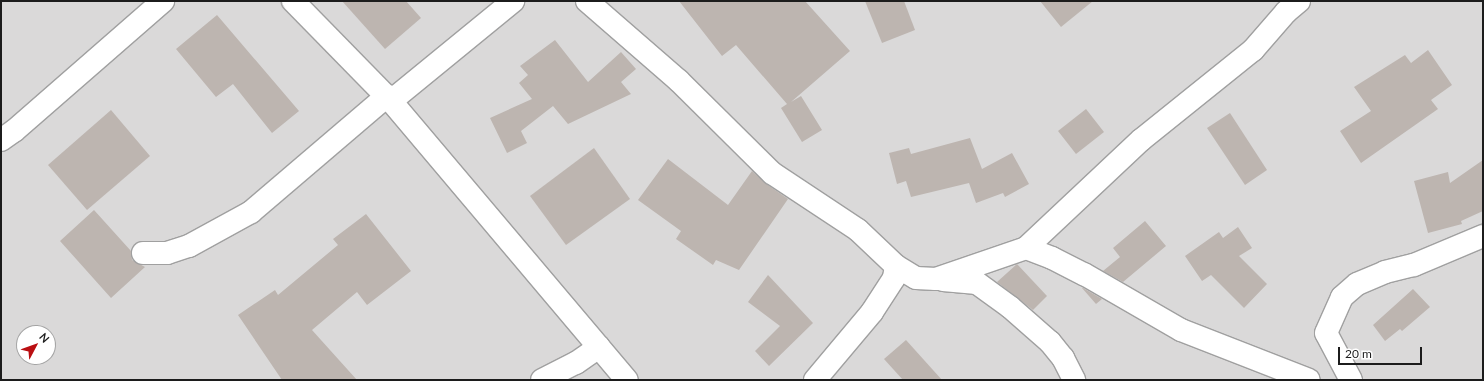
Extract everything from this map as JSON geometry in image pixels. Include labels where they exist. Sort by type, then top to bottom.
[{"type":"street","points":[[1,140],[14,131],[163,1]]},
{"type":"street","points":[[293,1],[389,99],[627,380]]},
{"type":"street","points":[[143,253],[167,253],[190,246],[251,212],[512,1]]},
{"type":"street","points":[[587,1],[679,80],[772,173],[858,230],[896,266],[916,278],[977,283],[1050,342],[1063,358],[1074,380]]},
{"type":"street","points":[[936,279],[1026,248],[1141,140],[1253,50],[1286,12],[1299,1]]},
{"type":"street","points":[[1351,380],[1326,333],[1342,297],[1357,284],[1371,278],[1414,265],[1483,236]]},
{"type":"street","points":[[1026,248],[1052,258],[1084,274],[1181,330],[1309,380]]},
{"type":"street","points":[[815,380],[872,312],[894,278],[896,266]]},
{"type":"street","points":[[542,380],[576,363],[600,347]]},
{"type":"shaded area","points":[[1,1],[1483,1],[1483,380],[1,380]]},
{"type":"building","points":[[342,1],[406,1],[421,18],[385,49]]},
{"type":"building","points":[[679,1],[805,1],[850,51],[791,102],[801,96],[822,130],[802,142],[781,108],[787,104],[736,45],[722,56]]},
{"type":"building","points":[[865,1],[904,1],[915,30],[882,43]]},
{"type":"building","points":[[1040,1],[1093,1],[1061,27]]},
{"type":"building","points":[[217,15],[299,111],[272,133],[233,84],[216,97],[176,49]]},
{"type":"building","points":[[555,40],[588,82],[621,52],[636,69],[621,82],[631,94],[568,124],[553,106],[521,131],[527,143],[507,153],[490,118],[532,99],[519,83],[528,75],[520,66]]},
{"type":"building","points":[[1428,50],[1452,85],[1431,100],[1438,109],[1361,163],[1340,131],[1371,111],[1354,87],[1405,55],[1411,63]]},
{"type":"building","points":[[1086,109],[1104,132],[1076,154],[1058,131]]},
{"type":"building","points":[[111,110],[150,156],[87,210],[48,165]]},
{"type":"building","points":[[1230,113],[1267,170],[1245,185],[1207,128]]},
{"type":"building","points":[[970,138],[982,169],[1012,153],[1029,184],[1005,197],[1003,193],[976,203],[969,183],[911,197],[906,181],[897,184],[889,153],[909,148],[911,154]]},
{"type":"building","points":[[594,148],[630,199],[566,245],[530,196]]},
{"type":"building","points":[[668,159],[728,205],[752,171],[765,183],[788,199],[739,270],[716,260],[713,265],[676,239],[681,231],[638,200]]},
{"type":"building","points":[[1483,160],[1483,211],[1461,221],[1462,224],[1428,233],[1414,181],[1448,172],[1450,183]]},
{"type":"building","points":[[94,210],[131,251],[132,260],[145,267],[111,298],[60,241]]},
{"type":"building","points":[[366,214],[411,271],[367,305],[357,292],[312,330],[357,380],[282,380],[238,315],[275,290],[278,295],[338,245],[333,239]]},
{"type":"building","points":[[1145,221],[1166,246],[1123,282],[1103,271],[1120,257],[1113,248]]},
{"type":"building","points":[[1238,227],[1252,248],[1239,256],[1267,284],[1244,308],[1211,275],[1202,281],[1185,256],[1219,232],[1223,238]]},
{"type":"building","points":[[1017,264],[1047,296],[1033,310],[997,282]]},
{"type":"building","points":[[768,275],[813,323],[769,366],[755,351],[780,326],[748,302]]},
{"type":"building","points":[[1083,288],[1102,299],[1096,304]]},
{"type":"building","points":[[1413,289],[1430,307],[1402,331],[1400,329],[1385,341],[1373,325]]},
{"type":"building","points":[[906,340],[942,380],[903,380],[884,359]]}]
